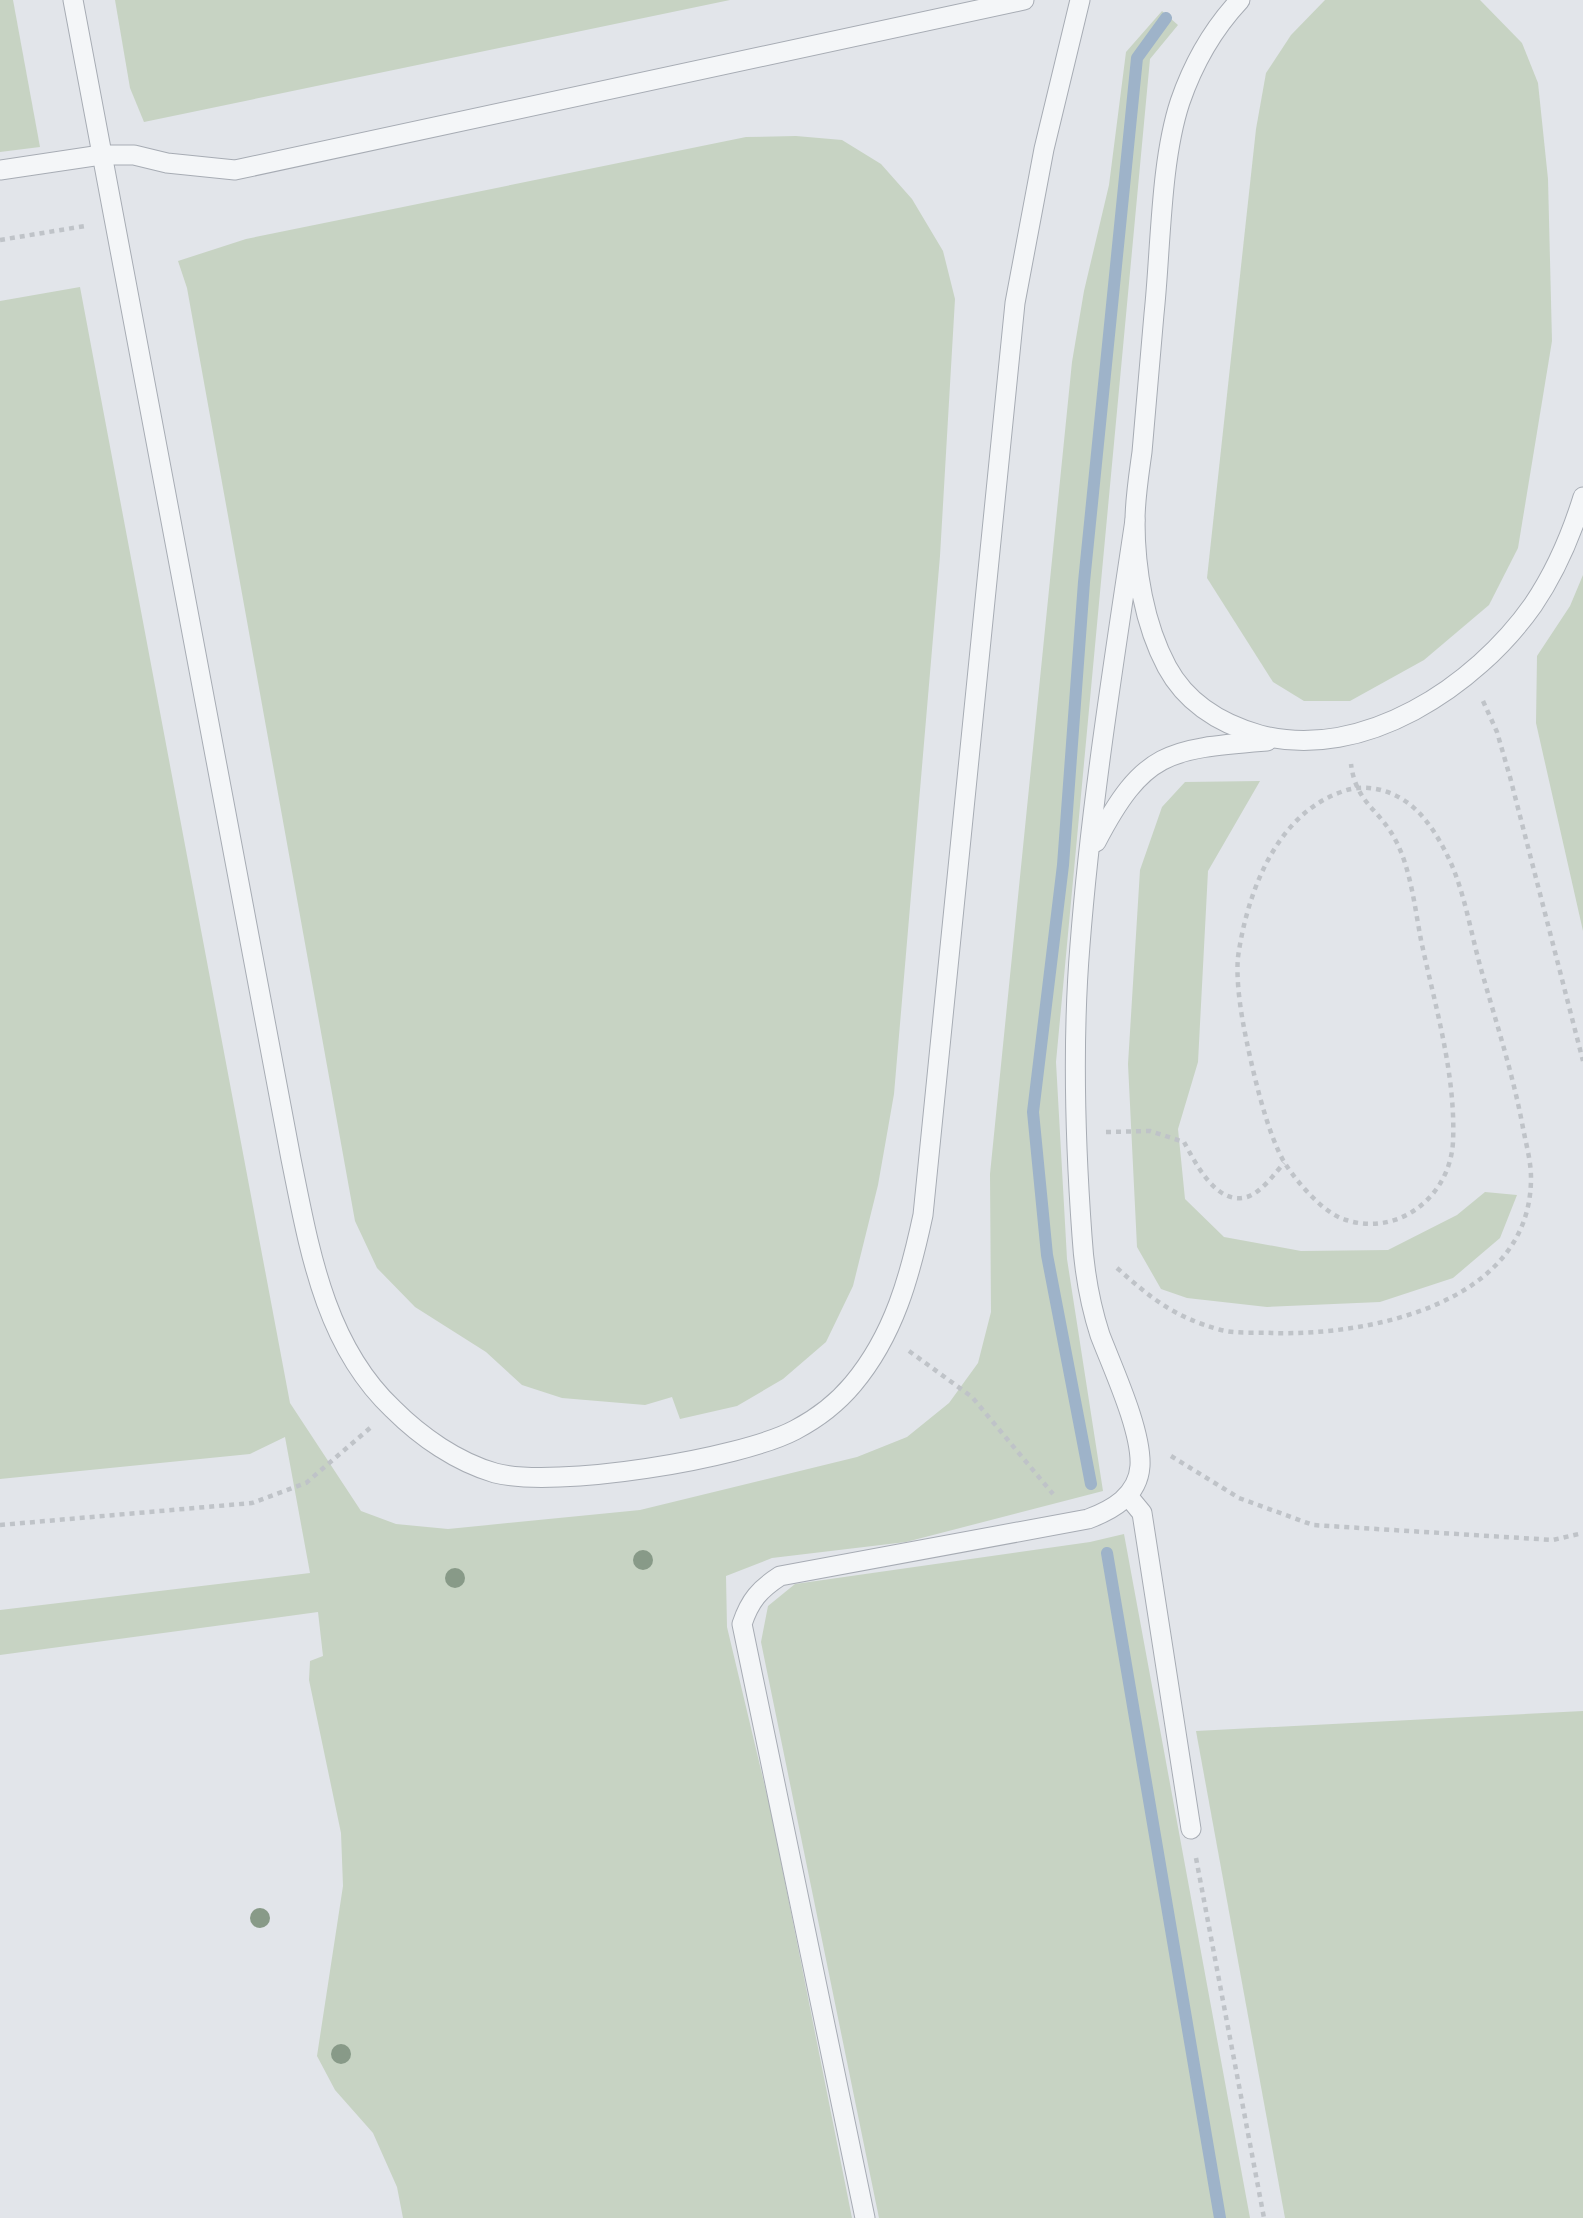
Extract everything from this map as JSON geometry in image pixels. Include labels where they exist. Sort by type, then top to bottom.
[{"type":"lane","points":[[73,0],[309,1247],[330,1315],[358,1369],[392,1409],[431,1442],[469,1463],[497,1474],[574,1476],[666,1465],[757,1446],[796,1429],[829,1407],[853,1384],[885,1336],[912,1269],[923,1215],[1015,303],[1044,149],[1080,0]]},
{"type":"lane","points":[[0,170],[101,155],[134,155],[197,168],[235,170],[1024,0]]},
{"type":"lane","points":[[865,2218],[742,1623],[748,1605],[761,1588],[780,1576],[1077,1521],[1115,1508],[1129,1496],[1140,1467],[1134,1434],[1099,1331],[1084,1264],[1077,1133],[1080,946],[1113,669],[1135,520],[1173,134],[1180,103],[1203,48],[1222,19],[1240,0]]},
{"type":"lane","points":[[1091,853],[1114,808],[1133,784],[1155,763],[1175,753],[1196,747],[1347,738],[1384,726],[1413,711],[1468,672],[1488,657],[1532,607],[1556,569],[1572,535],[1583,497]]},
{"type":"lane","points":[[1135,520],[1142,592],[1154,638],[1167,668],[1187,696],[1209,714],[1237,728],[1280,740]]},
{"type":"lane","points":[[1129,1496],[1142,1513],[1191,1829]]},
{"type":"path","points":[[0,240],[113,221]]},
{"type":"path","points":[[1468,672],[1497,732],[1583,1060]]},
{"type":"path","points":[[1113,1265],[1161,1307],[1225,1331],[1305,1334],[1376,1323],[1434,1308],[1471,1286],[1510,1250],[1529,1214],[1531,1172],[1517,1100],[1452,866],[1432,828],[1408,803],[1379,789],[1354,787],[1319,799],[1284,833],[1257,882],[1238,960],[1244,1026],[1263,1103],[1284,1163],[1316,1199],[1344,1220],[1384,1224],[1420,1210],[1440,1185],[1453,1149],[1448,1069],[1411,890],[1397,842],[1354,787],[1347,738]]},
{"type":"path","points":[[1077,1133],[1150,1131],[1184,1142],[1203,1175],[1227,1196],[1247,1197],[1265,1184],[1284,1163]]},
{"type":"path","points":[[885,1336],[947,1376],[972,1397],[1077,1521]]},
{"type":"path","points":[[0,1525],[252,1503],[306,1483],[392,1409]]},
{"type":"path","points":[[1134,1434],[1239,1497],[1313,1525],[1553,1540],[1583,1533]]},
{"type":"path","points":[[1191,1829],[1264,2218]]},
{"type":"green space","points":[[0,0],[13,0],[40,147],[0,152]]},
{"type":"green space","points":[[115,0],[730,0],[144,122],[130,88]]},
{"type":"green space","points":[[1325,0],[1480,0],[1522,43],[1538,83],[1548,179],[1552,341],[1518,548],[1489,605],[1424,660],[1350,701],[1304,701],[1273,682],[1207,578],[1256,129],[1266,73],[1291,35]]},
{"type":"green space","points":[[1162,11],[1178,25],[1150,59],[1056,1062],[1067,1259],[1103,1491],[906,1542],[772,1558],[726,1576],[727,1627],[771,1812],[852,2218],[403,2218],[397,2187],[373,2133],[335,2090],[317,2056],[343,1886],[341,1833],[309,1680],[310,1661],[323,1656],[318,1612],[0,1655],[0,1610],[310,1573],[285,1437],[250,1454],[0,1479],[0,301],[80,287],[290,1403],[361,1511],[396,1524],[448,1529],[640,1510],[857,1457],[907,1437],[949,1403],[978,1363],[991,1312],[990,1174],[1072,362],[1084,291],[1109,185],[1126,52]]},
{"type":"green space","points":[[796,136],[842,140],[881,164],[912,199],[943,251],[955,299],[940,556],[894,1094],[878,1185],[853,1286],[826,1342],[783,1379],[737,1406],[680,1419],[672,1397],[645,1405],[562,1398],[522,1385],[486,1352],[415,1307],[377,1268],[355,1221],[187,288],[178,261],[246,239],[746,137]]},
{"type":"green space","points":[[1583,575],[1583,931],[1536,723],[1537,656],[1570,606]]},
{"type":"green space","points":[[1260,781],[1208,871],[1198,1062],[1178,1129],[1185,1199],[1224,1237],[1301,1251],[1388,1250],[1457,1215],[1485,1192],[1517,1195],[1500,1238],[1453,1278],[1380,1302],[1267,1307],[1187,1298],[1161,1289],[1137,1247],[1128,1064],[1140,870],[1162,807],[1185,782]]},
{"type":"green space","points":[[1124,1534],[1250,2218],[879,2218],[761,1642],[768,1606],[795,1584],[1090,1542]]},
{"type":"green space","points":[[1583,1711],[1583,2218],[1285,2218],[1196,1731]]},
{"type":"waterway","points":[[1091,1484],[1047,1255],[1033,1112],[1063,865],[1084,582],[1137,58],[1166,18]]},
{"type":"waterway","points":[[1107,1553],[1220,2218]]}]
